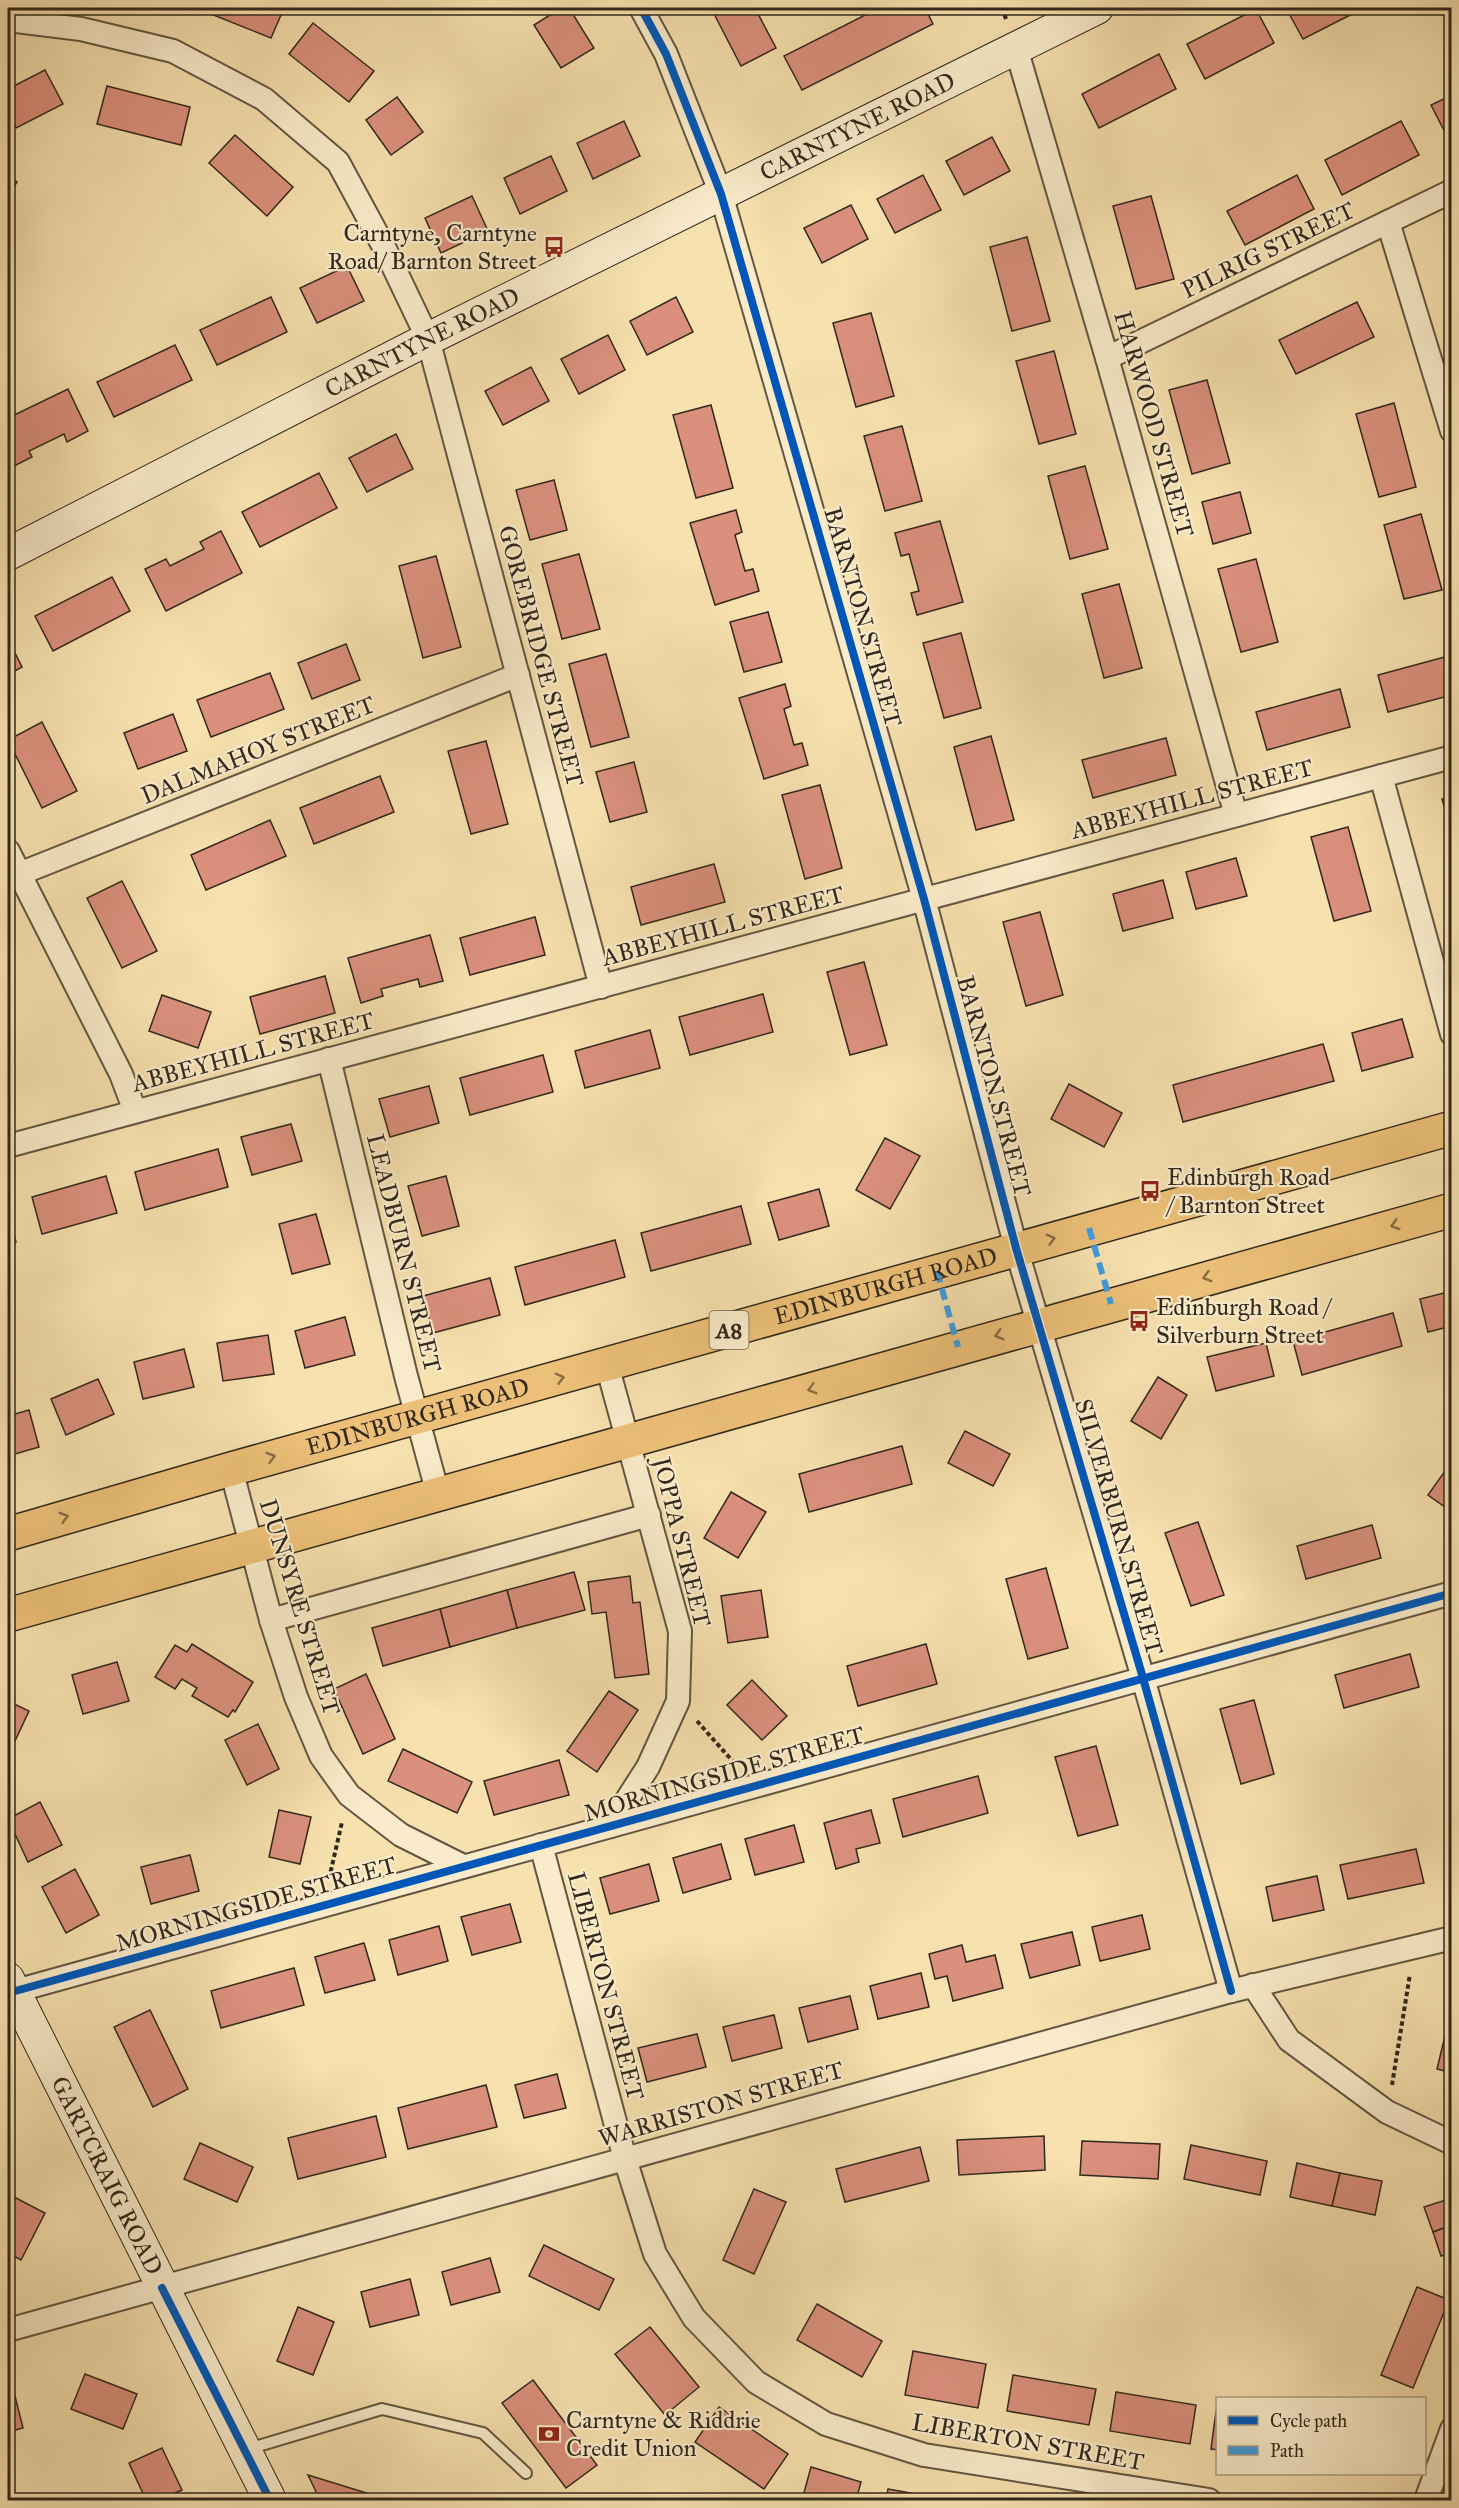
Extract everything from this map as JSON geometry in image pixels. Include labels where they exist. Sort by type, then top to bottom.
[{"type":"main road","name":"EDINBURGH ROAD","points":[[8,1534],[1016,1248],[1452,1128]]},
{"type":"main road","points":[[8,1615],[1038,1324],[1452,1210]]},
{"type":"street","name":"BARNTON STREET","points":[[641,8],[666,54],[722,194],[924,899],[1016,1248]]},
{"type":"street","name":"CARNTYNE ROAD","points":[[8,555],[428,339],[1097,8]]},
{"type":"street","name":"GOREBRIDGE STREET","points":[[8,20],[81,30],[173,51],[264,99],[338,162],[384,247],[428,339],[601,987]]},
{"type":"street","name":"HARWOOD STREET","points":[[1016,48],[1107,358],[1236,815]]},
{"type":"street","name":"PILRIG STREET","points":[[1107,358],[1452,191]]},
{"type":"street","points":[[1388,222],[1452,431]]},
{"type":"street","name":"DALMAHOY STREET","points":[[19,874],[518,675]]},
{"type":"street","name":"ABBEYHILL STREET","points":[[8,1146],[1452,757]]},
{"type":"street","points":[[1381,776],[1452,1034]]},
{"type":"street","points":[[8,851],[121,1074],[135,1111]]},
{"type":"street","name":"LEADBURN STREET","points":[[329,1059],[438,1494]]},
{"type":"street","name":"SILVERBURN STREET","points":[[1016,1248],[1143,1678],[1231,1990]]},
{"type":"street","name":"JOPPA STREET","points":[[607,1365],[680,1631],[678,1701],[648,1767],[610,1826]]},
{"type":"street","name":"DUNSYRE STREET","points":[[231,1469],[271,1620],[296,1697],[321,1756],[349,1795],[401,1835],[463,1866]]},
{"type":"street","points":[[271,1620],[649,1515]]},
{"type":"street","name":"MORNINGSIDE STREET","points":[[10,1988],[322,1906],[1452,1593]]},
{"type":"street","name":"LIBERTON STREET","points":[[541,1845],[625,2159],[655,2254],[694,2318],[756,2382],[826,2424],[924,2455],[1209,2500]]},
{"type":"street","name":"WARRISTON STREET","points":[[8,2330],[1231,1990],[1452,1938]]},
{"type":"street","points":[[1253,1985],[1289,2040],[1388,2112],[1452,2143]]},
{"type":"street","name":"GARTCRAIG ROAD","points":[[10,1988],[270,2500]]},
{"type":"street","points":[[1426,2500],[1452,2429]]},
{"type":"lane","points":[[244,2450],[382,2409],[483,2433],[526,2474]]},
{"type":"path","points":[[678,1701],[755,1786]]},
{"type":"path","points":[[322,1906],[349,1795]]},
{"type":"path","points":[[1388,2112],[1414,1947]]},
{"type":"building","points":[[196,8],[284,8],[271,38]]},
{"type":"building","points":[[561,8],[569,8],[594,48],[561,68],[534,25]]},
{"type":"building","points":[[711,8],[755,8],[776,48],[741,66]]},
{"type":"building","points":[[879,8],[925,8],[933,24],[802,90],[784,56]]},
{"type":"building","points":[[1286,8],[1364,8],[1303,39]]},
{"type":"building","points":[[1256,9],[1274,43],[1205,79],[1187,44]]},
{"type":"building","points":[[313,23],[374,71],[349,102],[289,54]]},
{"type":"building","points":[[1159,54],[1176,89],[1099,128],[1082,94]]},
{"type":"building","points":[[45,70],[63,104],[16,128],[8,111],[8,89]]},
{"type":"building","points":[[107,86],[190,107],[181,145],[97,124]]},
{"type":"building","points":[[1452,95],[1452,138],[1449,140],[1431,105]]},
{"type":"building","points":[[397,97],[423,132],[391,155],[366,120]]},
{"type":"building","points":[[624,121],[640,156],[593,179],[577,143]]},
{"type":"building","points":[[1401,121],[1419,155],[1342,195],[1325,160]]},
{"type":"building","points":[[235,135],[293,187],[267,216],[209,163]]},
{"type":"building","points":[[992,137],[1010,171],[964,195],[946,161]]},
{"type":"building","points":[[551,156],[567,191],[520,214],[504,178]]},
{"type":"building","points":[[8,175],[17,182],[8,197]]},
{"type":"building","points":[[923,175],[941,210],[895,233],[877,199]]},
{"type":"building","points":[[1297,175],[1314,209],[1245,245],[1227,211]]},
{"type":"building","points":[[472,196],[488,231],[441,253],[425,218]]},
{"type":"building","points":[[1151,196],[1174,279],[1136,289],[1113,206]]},
{"type":"building","points":[[851,205],[868,239],[822,263],[804,228]]},
{"type":"building","points":[[1027,237],[1050,321],[1012,331],[990,247]]},
{"type":"building","points":[[347,266],[364,301],[317,323],[300,288]]},
{"type":"building","points":[[271,297],[287,332],[217,365],[200,330]]},
{"type":"building","points":[[676,297],[693,332],[647,355],[630,321]]},
{"type":"building","points":[[1357,302],[1374,337],[1296,374],[1279,340]]},
{"type":"building","points":[[871,313],[894,396],[856,407],[833,323]]},
{"type":"building","points":[[608,335],[625,370],[579,394],[561,359]]},
{"type":"building","points":[[175,345],[192,380],[114,417],[97,382]]},
{"type":"building","points":[[1054,351],[1076,434],[1039,444],[1016,361]]},
{"type":"building","points":[[531,367],[549,401],[503,425],[485,391]]},
{"type":"building","points":[[1207,380],[1230,463],[1192,474],[1169,390]]},
{"type":"building","points":[[68,389],[88,431],[67,442],[64,434],[29,451],[32,457],[12,467],[8,459],[8,418]]},
{"type":"building","points":[[1394,403],[1416,487],[1379,497],[1356,414]]},
{"type":"building","points":[[711,405],[733,488],[696,498],[673,415]]},
{"type":"building","points":[[902,426],[922,501],[885,511],[864,436]]},
{"type":"building","points":[[396,434],[413,469],[367,492],[349,458]]},
{"type":"building","points":[[1085,466],[1108,549],[1070,559],[1048,476]]},
{"type":"building","points":[[319,473],[337,508],[260,547],[242,512]]},
{"type":"building","points":[[554,480],[567,530],[530,540],[516,490]]},
{"type":"building","points":[[1240,492],[1251,533],[1213,544],[1202,502]]},
{"type":"building","points":[[736,510],[742,532],[735,535],[745,571],[753,569],[759,591],[715,605],[690,523]]},
{"type":"building","points":[[1421,514],[1442,590],[1404,599],[1384,525]]},
{"type":"building","points":[[940,521],[963,602],[917,615],[911,593],[919,591],[909,554],[901,556],[895,533]]},
{"type":"building","points":[[221,531],[242,573],[166,611],[145,569],[166,559],[170,566],[204,549],[200,542]]},
{"type":"building","points":[[579,554],[600,629],[562,639],[542,564]]},
{"type":"building","points":[[436,556],[461,647],[423,658],[399,566]]},
{"type":"building","points":[[1256,559],[1278,642],[1241,652],[1218,569]]},
{"type":"building","points":[[112,577],[130,611],[53,651],[35,616]]},
{"type":"building","points":[[1119,584],[1142,668],[1104,678],[1082,594]]},
{"type":"building","points":[[768,612],[782,662],[744,672],[730,622]]},
{"type":"building","points":[[961,633],[981,708],[944,718],[923,643]]},
{"type":"building","points":[[8,639],[22,667],[8,675]]},
{"type":"building","points":[[346,644],[360,680],[312,699],[298,663]]},
{"type":"building","points":[[606,654],[629,737],[591,747],[569,664]]},
{"type":"building","points":[[1452,655],[1452,695],[1388,712],[1378,675]]},
{"type":"building","points":[[270,673],[284,709],[211,737],[197,700]]},
{"type":"building","points":[[785,684],[791,706],[784,709],[794,745],[802,743],[808,765],[764,779],[739,698]]},
{"type":"building","points":[[1340,689],[1350,727],[1267,750],[1256,712]]},
{"type":"building","points":[[173,714],[187,751],[138,769],[124,733]]},
{"type":"building","points":[[42,722],[77,791],[42,808],[8,740]]},
{"type":"building","points":[[991,736],[1014,820],[976,830],[954,747]]},
{"type":"building","points":[[1166,738],[1176,775],[1093,798],[1082,760]]},
{"type":"building","points":[[486,741],[508,824],[471,834],[448,751]]},
{"type":"building","points":[[634,762],[647,812],[610,822],[596,772]]},
{"type":"building","points":[[380,776],[394,812],[314,844],[300,808]]},
{"type":"building","points":[[820,785],[842,868],[805,879],[782,795]]},
{"type":"building","points":[[1452,797],[1452,833],[1442,799]]},
{"type":"building","points":[[270,820],[286,856],[206,890],[191,855]]},
{"type":"building","points":[[1348,827],[1371,911],[1334,921],[1311,837]]},
{"type":"building","points":[[1236,858],[1247,896],[1196,909],[1186,872]]},
{"type":"building","points":[[714,864],[725,902],[641,925],[631,887]]},
{"type":"building","points":[[1163,880],[1173,918],[1123,931],[1113,894]]},
{"type":"building","points":[[122,881],[157,951],[122,968],[87,898]]},
{"type":"building","points":[[1040,912],[1063,995],[1026,1006],[1003,922]]},
{"type":"building","points":[[535,917],[545,955],[470,975],[460,938]]},
{"type":"building","points":[[430,935],[443,981],[420,987],[418,979],[381,989],[383,996],[361,1003],[348,958]]},
{"type":"building","points":[[864,962],[887,1045],[850,1055],[827,972]]},
{"type":"building","points":[[325,976],[335,1013],[260,1034],[250,997]]},
{"type":"building","points":[[763,994],[773,1032],[690,1055],[679,1017]]},
{"type":"building","points":[[162,995],[211,1012],[198,1048],[149,1031]]},
{"type":"building","points":[[1402,1019],[1413,1057],[1362,1071],[1352,1033]]},
{"type":"building","points":[[650,1030],[660,1068],[585,1088],[575,1051]]},
{"type":"building","points":[[1323,1044],[1334,1081],[1183,1122],[1173,1085]]},
{"type":"building","points":[[543,1055],[553,1092],[470,1115],[460,1078]]},
{"type":"building","points":[[1069,1084],[1122,1113],[1104,1147],[1051,1119]]},
{"type":"building","points":[[429,1086],[439,1123],[390,1137],[379,1099]]},
{"type":"building","points":[[291,1124],[302,1161],[252,1175],[241,1137]]},
{"type":"building","points":[[885,1138],[920,1156],[890,1209],[856,1190]]},
{"type":"building","points":[[218,1149],[228,1187],[145,1210],[135,1172]]},
{"type":"building","points":[[106,1176],[117,1213],[42,1234],[32,1197]]},
{"type":"building","points":[[446,1176],[459,1226],[422,1236],[408,1186]]},
{"type":"building","points":[[819,1189],[829,1226],[779,1240],[768,1203]]},
{"type":"building","points":[[741,1206],[751,1244],[651,1271],[641,1233]]},
{"type":"building","points":[[8,1211],[16,1242],[8,1245]]},
{"type":"building","points":[[316,1214],[330,1264],[292,1274],[279,1224]]},
{"type":"building","points":[[615,1240],[625,1277],[525,1305],[515,1267]]},
{"type":"building","points":[[490,1278],[500,1315],[433,1333],[423,1296]]},
{"type":"building","points":[[1452,1291],[1452,1326],[1428,1332],[1420,1299]]},
{"type":"building","points":[[1393,1313],[1402,1346],[1302,1375],[1293,1341]]},
{"type":"building","points":[[345,1317],[355,1355],[305,1368],[295,1331]]},
{"type":"building","points":[[268,1335],[274,1374],[223,1381],[217,1343]]},
{"type":"building","points":[[1266,1343],[1274,1376],[1216,1391],[1207,1357]]},
{"type":"building","points":[[184,1349],[194,1387],[143,1399],[134,1362]]},
{"type":"building","points":[[1158,1377],[1187,1395],[1161,1439],[1131,1421]]},
{"type":"building","points":[[98,1379],[114,1414],[66,1435],[51,1399]]},
{"type":"building","points":[[29,1410],[39,1447],[8,1456],[8,1416]]},
{"type":"building","points":[[965,1431],[1010,1454],[993,1486],[948,1463]]},
{"type":"building","points":[[902,1446],[912,1484],[809,1512],[799,1474]]},
{"type":"building","points":[[1452,1461],[1452,1512],[1428,1495]]},
{"type":"building","points":[[731,1492],[766,1512],[738,1558],[704,1538]]},
{"type":"building","points":[[1198,1522],[1224,1595],[1191,1606],[1165,1533]]},
{"type":"building","points":[[1372,1525],[1381,1558],[1306,1579],[1297,1546]]},
{"type":"building","points":[[1046,1568],[1068,1648],[1028,1659],[1006,1579]]},
{"type":"building","points":[[574,1572],[585,1610],[517,1628],[507,1590]]},
{"type":"building","points":[[630,1576],[633,1603],[640,1602],[649,1674],[615,1678],[606,1612],[592,1614],[588,1582]]},
{"type":"building","points":[[507,1590],[517,1628],[450,1647],[440,1609]]},
{"type":"building","points":[[761,1590],[768,1637],[728,1643],[721,1596]]},
{"type":"building","points":[[440,1609],[450,1647],[383,1666],[372,1628]]},
{"type":"building","points":[[192,1644],[253,1682],[235,1712],[233,1710],[228,1717],[192,1696],[197,1688],[182,1679],[175,1689],[155,1677],[175,1645],[187,1652]]},
{"type":"building","points":[[926,1644],[937,1684],[858,1706],[847,1666]]},
{"type":"building","points":[[1410,1654],[1419,1687],[1344,1708],[1335,1675]]},
{"type":"building","points":[[117,1662],[129,1701],[83,1714],[72,1675]]},
{"type":"building","points":[[366,1674],[395,1739],[363,1754],[334,1689]]},
{"type":"building","points":[[752,1680],[787,1716],[762,1740],[727,1705]]},
{"type":"building","points":[[609,1691],[638,1710],[597,1772],[567,1751]]},
{"type":"building","points":[[1254,1700],[1274,1774],[1241,1784],[1220,1709]]},
{"type":"building","points":[[8,1701],[29,1711],[14,1743],[8,1740]]},
{"type":"building","points":[[258,1724],[279,1769],[247,1785],[225,1740]]},
{"type":"building","points":[[1096,1746],[1118,1825],[1078,1836],[1055,1757]]},
{"type":"building","points":[[403,1749],[472,1782],[457,1813],[388,1781]]},
{"type":"building","points":[[559,1760],[569,1795],[494,1815],[484,1781]]},
{"type":"building","points":[[978,1776],[988,1813],[903,1837],[893,1799]]},
{"type":"building","points":[[40,1802],[62,1845],[28,1862],[8,1819]]},
{"type":"building","points":[[279,1810],[311,1817],[300,1864],[269,1857]]},
{"type":"building","points":[[871,1810],[880,1843],[856,1849],[859,1862],[836,1869],[824,1823]]},
{"type":"building","points":[[794,1825],[804,1862],[755,1875],[745,1839]]},
{"type":"building","points":[[721,1844],[731,1879],[683,1893],[673,1858]]},
{"type":"building","points":[[1416,1849],[1424,1883],[1348,1899],[1340,1865]]},
{"type":"building","points":[[190,1855],[199,1891],[151,1904],[141,1867]]},
{"type":"building","points":[[649,1864],[659,1901],[610,1914],[600,1878]]},
{"type":"building","points":[[75,1869],[99,1915],[66,1933],[42,1887]]},
{"type":"building","points":[[1317,1876],[1324,1910],[1273,1921],[1266,1887]]},
{"type":"building","points":[[510,1904],[521,1942],[472,1955],[461,1917]]},
{"type":"building","points":[[1142,1915],[1150,1949],[1100,1961],[1092,1927]]},
{"type":"building","points":[[439,1926],[448,1961],[398,1975],[389,1940]]},
{"type":"building","points":[[1072,1932],[1080,1965],[1030,1978],[1021,1944]]},
{"type":"building","points":[[364,1943],[375,1980],[325,1993],[315,1957]]},
{"type":"building","points":[[962,1945],[966,1962],[995,1955],[1003,1988],[953,2001],[947,1976],[935,1979],[929,1954]]},
{"type":"building","points":[[294,1968],[304,2005],[221,2028],[211,1991]]},
{"type":"building","points":[[921,1973],[929,2007],[878,2019],[870,1986]]},
{"type":"building","points":[[850,1996],[858,2029],[808,2042],[799,2008]]},
{"type":"building","points":[[150,2010],[188,2089],[153,2107],[114,2027]]},
{"type":"building","points":[[1452,2012],[1452,2042],[1444,2040]]},
{"type":"building","points":[[774,2015],[782,2048],[732,2061],[723,2027]]},
{"type":"building","points":[[697,2034],[706,2067],[647,2082],[638,2048]]},
{"type":"building","points":[[1444,2040],[1452,2042],[1452,2073],[1437,2069]]},
{"type":"building","points":[[557,2074],[566,2108],[524,2118],[515,2085]]},
{"type":"building","points":[[486,2085],[497,2127],[408,2149],[398,2108]]},
{"type":"building","points":[[376,2116],[386,2157],[298,2179],[288,2138]]},
{"type":"building","points":[[1044,2136],[1045,2170],[959,2175],[957,2140]]},
{"type":"building","points":[[1082,2141],[1160,2144],[1158,2179],[1080,2175]]},
{"type":"building","points":[[200,2143],[253,2167],[237,2202],[184,2179]]},
{"type":"building","points":[[1191,2145],[1267,2161],[1260,2195],[1184,2179]]},
{"type":"building","points":[[920,2147],[929,2181],[845,2202],[836,2169]]},
{"type":"building","points":[[1297,2163],[1340,2173],[1332,2206],[1290,2197]]},
{"type":"building","points":[[1340,2173],[1382,2181],[1375,2215],[1332,2206]]},
{"type":"building","points":[[754,2189],[786,2202],[754,2274],[723,2260]]},
{"type":"building","points":[[14,2197],[45,2213],[21,2260],[8,2253],[8,2208]]},
{"type":"building","points":[[1452,2198],[1452,2225],[1433,2232],[1424,2207]]},
{"type":"building","points":[[1452,2225],[1452,2253],[1441,2256],[1433,2232]]},
{"type":"building","points":[[544,2245],[614,2279],[599,2310],[529,2276]]},
{"type":"building","points":[[490,2258],[500,2292],[451,2305],[442,2272]]},
{"type":"building","points":[[410,2279],[419,2315],[370,2327],[361,2292]]},
{"type":"building","points":[[1417,2287],[1449,2300],[1413,2388],[1381,2375]]},
{"type":"building","points":[[817,2304],[882,2341],[862,2377],[797,2340]]},
{"type":"building","points":[[298,2307],[334,2322],[313,2375],[277,2361]]},
{"type":"building","points":[[650,2327],[699,2387],[665,2415],[615,2354]]},
{"type":"building","points":[[913,2351],[986,2364],[978,2408],[905,2395]]},
{"type":"building","points":[[85,2374],[137,2394],[123,2429],[71,2409]]},
{"type":"building","points":[[1013,2375],[1096,2389],[1089,2425],[1007,2411]]},
{"type":"building","name":"Carntyne & Riddrie Credit Union","points":[[533,2380],[597,2465],[566,2488],[502,2403]]},
{"type":"building","points":[[14,2392],[23,2428],[8,2432],[8,2394]]},
{"type":"building","points":[[1116,2392],[1196,2405],[1190,2444],[1110,2431]]},
{"type":"building","points":[[719,2407],[788,2454],[764,2489],[695,2442]]},
{"type":"building","points":[[1216,2411],[1216,2450],[1211,2449]]},
{"type":"building","points":[[162,2448],[182,2490],[158,2500],[146,2500],[129,2463]]},
{"type":"building","points":[[811,2467],[861,2482],[856,2500],[802,2500]]},
{"type":"building","points":[[308,2475],[376,2496],[368,2500],[320,2500]]},
{"type":"building","points":[[888,2489],[949,2500],[886,2500]]},
{"type":"marked path","points":[[1089,1228],[1111,1304]]},
{"type":"marked path","points":[[937,1271],[958,1347]]},
{"type":"cycle path","points":[[641,8],[666,54],[721,194],[924,899],[1016,1248],[1143,1678],[1231,1991]]},
{"type":"cycle path","points":[[8,1993],[1452,1593]]},
{"type":"cycle path","points":[[162,2288],[270,2500]]},
{"type":"place","name":"Carntyne, Carntyne Road/ Barnton Street","points":[[554,247]]},
{"type":"place","name":"Edinburgh Road / Barnton Street","points":[[1150,1191]]},
{"type":"place","name":"Edinburgh Road / Silverburn Street","points":[[1139,1321]]},
{"type":"place","name":"Carntyne & Riddrie Credit Union","points":[[549,2434]]}]
